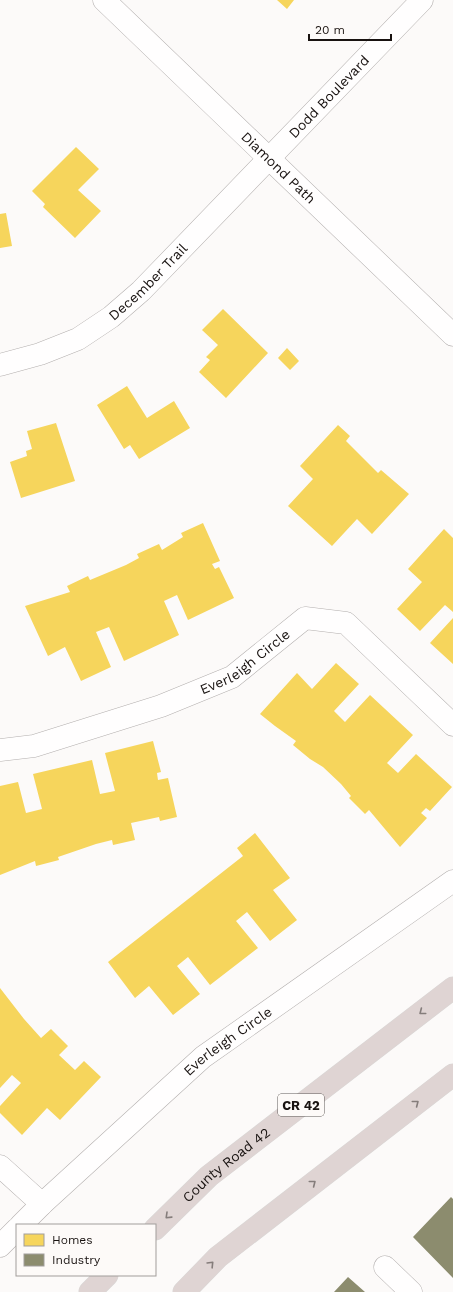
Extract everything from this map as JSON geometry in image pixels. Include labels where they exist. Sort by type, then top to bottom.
[{"type":"highway","name":"County Road 42","points":[[156,1228],[209,1176],[453,988]]},
{"type":"highway","points":[[184,1292],[218,1257],[453,1075]]},
{"type":"highway","points":[[90,1292],[106,1276]]},
{"type":"street","name":"Diamond Path","points":[[104,0],[453,335]]},
{"type":"street","name":"Dodd Boulevard","points":[[268,158],[422,0]]},
{"type":"street","name":"December Trail","points":[[0,365],[40,354],[78,339],[111,317],[141,291],[268,158]]},
{"type":"street","name":"Everleigh Circle","points":[[0,750],[34,746],[161,706],[232,677],[305,618],[346,623],[453,725]]},
{"type":"street","name":"Everleigh Circle","points":[[22,1224],[202,1057],[453,881]]},
{"type":"street","points":[[0,1166],[42,1204]]},
{"type":"street","points":[[0,1246],[16,1230]]},
{"type":"street","points":[[385,1267],[411,1292]]},
{"type":"building: Homes","points":[[277,0],[294,0],[287,9]]},
{"type":"building: Homes","points":[[76,147],[99,169],[78,190],[101,211],[75,238],[43,207],[45,204],[32,191]]},
{"type":"building: Homes","points":[[6,213],[12,246],[0,248],[0,214]]},
{"type":"building: Homes","points":[[223,309],[268,353],[226,398],[199,372],[210,360],[206,357],[218,345],[202,330]]},
{"type":"building: Homes","points":[[287,348],[299,361],[290,370],[278,358]]},
{"type":"building: Homes","points":[[127,386],[147,418],[174,401],[190,428],[139,459],[130,445],[124,449],[97,405]]},
{"type":"building: Homes","points":[[56,423],[75,481],[21,498],[10,462],[27,456],[26,451],[32,449],[27,431]]},
{"type":"building: Homes","points":[[338,425],[350,436],[346,441],[378,473],[381,470],[409,494],[372,534],[357,519],[332,546],[288,506],[313,479],[300,466]]},
{"type":"building: Homes","points":[[203,523],[220,561],[212,564],[215,569],[219,567],[234,598],[188,620],[177,595],[164,601],[179,635],[124,661],[109,627],[96,632],[111,667],[81,681],[65,647],[48,656],[25,606],[70,592],[67,586],[88,576],[90,580],[126,565],[139,558],[137,554],[159,544],[162,550],[183,537],[181,533]]},
{"type":"building: Homes","points":[[444,529],[453,538],[453,612],[445,605],[420,631],[397,609],[422,582],[408,569]]},
{"type":"building: Homes","points":[[453,618],[453,664],[430,643]]},
{"type":"building: Homes","points":[[336,663],[359,684],[334,711],[345,722],[370,695],[413,735],[387,763],[398,773],[416,754],[452,787],[430,811],[426,808],[421,813],[427,818],[400,847],[369,810],[365,814],[349,798],[351,796],[341,784],[323,767],[310,759],[293,745],[296,741],[260,714],[297,673],[312,689]]},
{"type":"building: Homes","points":[[153,741],[161,772],[157,773],[158,780],[168,778],[177,817],[160,821],[159,817],[131,823],[135,840],[113,845],[112,840],[96,844],[58,857],[59,860],[36,866],[35,861],[0,875],[0,786],[18,782],[26,813],[42,809],[33,774],[92,760],[100,794],[115,791],[105,753]]},
{"type":"building: Homes","points":[[255,833],[290,878],[273,890],[297,920],[270,941],[247,912],[236,921],[258,948],[210,985],[188,957],[177,966],[200,994],[173,1015],[149,986],[135,998],[108,962],[243,856],[237,848]]},
{"type":"building: Homes","points":[[0,988],[41,1038],[51,1029],[68,1046],[59,1055],[75,1070],[84,1061],[101,1077],[60,1120],[47,1108],[22,1135],[0,1113],[0,1106],[21,1083],[12,1075],[0,1088]]},
{"type":"building: Industry","points":[[451,1197],[453,1199],[453,1278],[413,1237]]},
{"type":"building: Industry","points":[[348,1277],[365,1292],[334,1292]]}]
